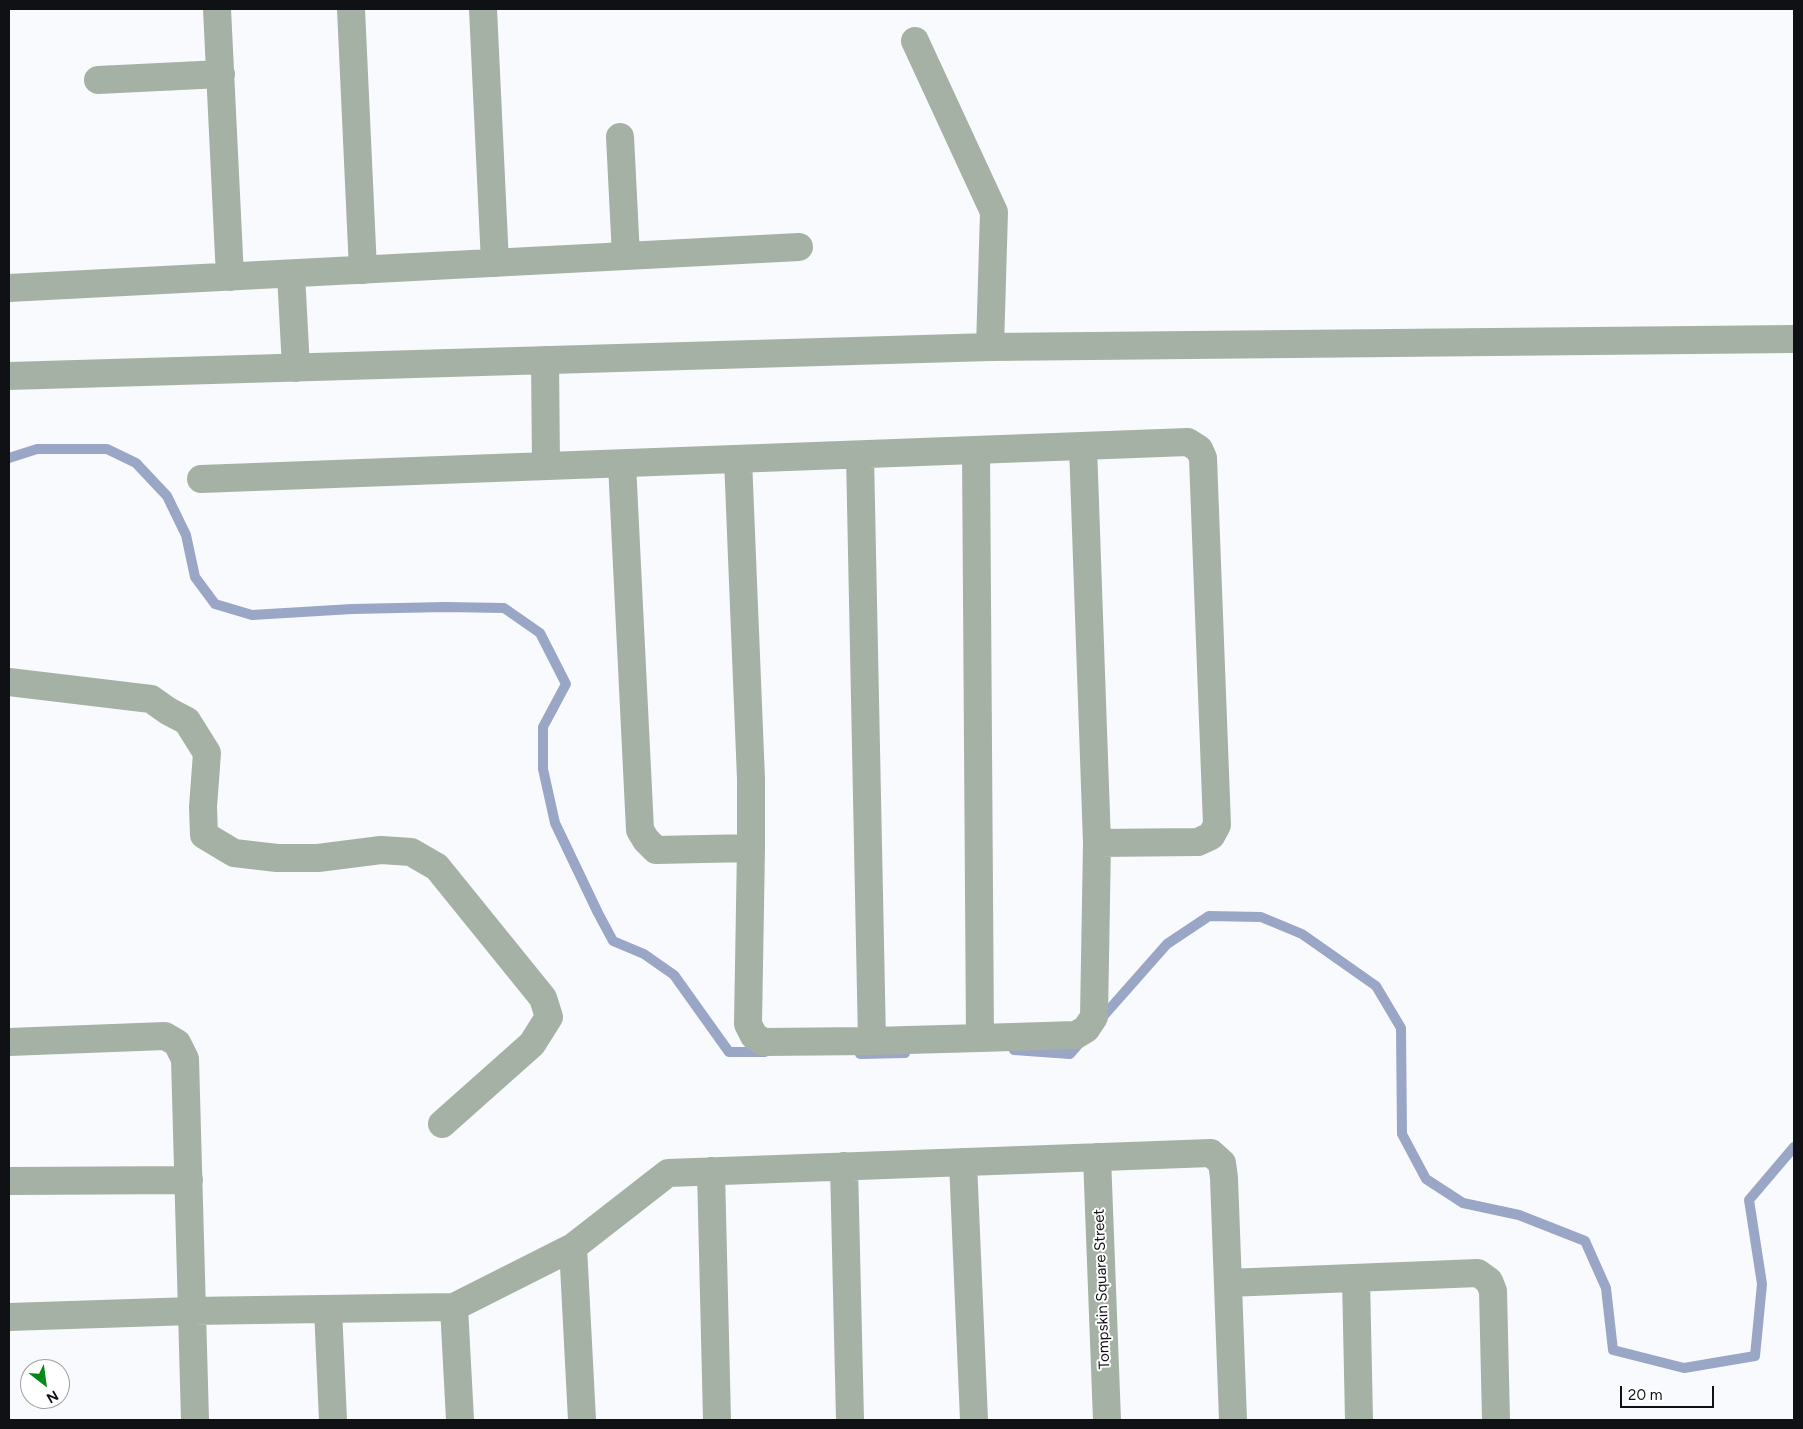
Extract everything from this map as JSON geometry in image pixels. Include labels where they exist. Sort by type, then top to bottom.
[{"type":"street","points":[[218,9],[230,277]]},
{"type":"street","points":[[351,9],[363,270]]},
{"type":"street","points":[[483,9],[495,263]]},
{"type":"street","points":[[915,41],[994,212],[990,347]]},
{"type":"street","points":[[98,80],[220,74]]},
{"type":"street","points":[[620,137],[626,256]]},
{"type":"street","points":[[9,288],[800,247]]},
{"type":"street","points":[[291,274],[296,368]]},
{"type":"street","points":[[9,376],[990,347],[1794,339]]},
{"type":"street","points":[[545,360],[546,466]]},
{"type":"street","points":[[201,479],[1188,442],[1199,449],[1203,458],[1217,825],[1211,836],[1198,842],[1097,842]]},
{"type":"street","points":[[738,459],[751,779],[748,1024],[754,1036],[763,1042],[1076,1035],[1086,1029],[1094,1017],[1097,842],[1083,446]]},
{"type":"street","points":[[976,450],[980,1038]]},
{"type":"street","points":[[860,455],[872,1041]]},
{"type":"street","points":[[622,464],[640,830],[646,840],[656,850],[751,848]]},
{"type":"street","points":[[9,682],[151,699],[187,721],[207,753],[203,807],[204,835],[234,853],[277,858],[318,858],[381,850],[411,852],[437,867],[543,998],[549,1017],[532,1044],[442,1124]]},
{"type":"street","points":[[9,1042],[165,1036],[177,1043],[185,1059],[195,1420]]},
{"type":"street","points":[[9,1317],[192,1310],[454,1308],[574,1247],[668,1173],[1211,1153],[1222,1163],[1224,1178],[1233,1420]]},
{"type":"street","name":"Tompskin Square Street","points":[[1097,1157],[1107,1420]]},
{"type":"street","points":[[963,1162],[974,1420]]},
{"type":"street","points":[[844,1166],[850,1420]]},
{"type":"street","points":[[711,1171],[717,1420]]},
{"type":"street","points":[[9,1181],[189,1180]]},
{"type":"street","points":[[574,1247],[582,1420]]},
{"type":"street","points":[[1228,1283],[1478,1273],[1489,1281],[1493,1291],[1496,1420]]},
{"type":"street","points":[[1356,1278],[1359,1420]]},
{"type":"street","points":[[454,1308],[460,1420]]},
{"type":"street","points":[[328,1309],[333,1420]]},
{"type":"waterway","points":[[9,458],[37,449],[107,449],[136,463],[167,496],[186,535],[195,577],[215,604],[252,615],[352,609],[504,608],[540,633],[566,684],[543,727],[543,769],[555,823],[613,941],[644,954],[674,975],[729,1052],[765,1052]]},
{"type":"waterway","points":[[1099,1021],[1167,944],[1209,916],[1261,917],[1302,934],[1376,986],[1401,1028],[1402,1134],[1426,1179],[1463,1203],[1519,1215],[1585,1241],[1606,1288],[1613,1350],[1684,1368],[1755,1356],[1762,1284],[1749,1200],[1794,1147]]},
{"type":"waterway","points":[[1014,1050],[1070,1054],[1083,1039]]},
{"type":"waterway","points":[[860,1054],[905,1053]]}]
